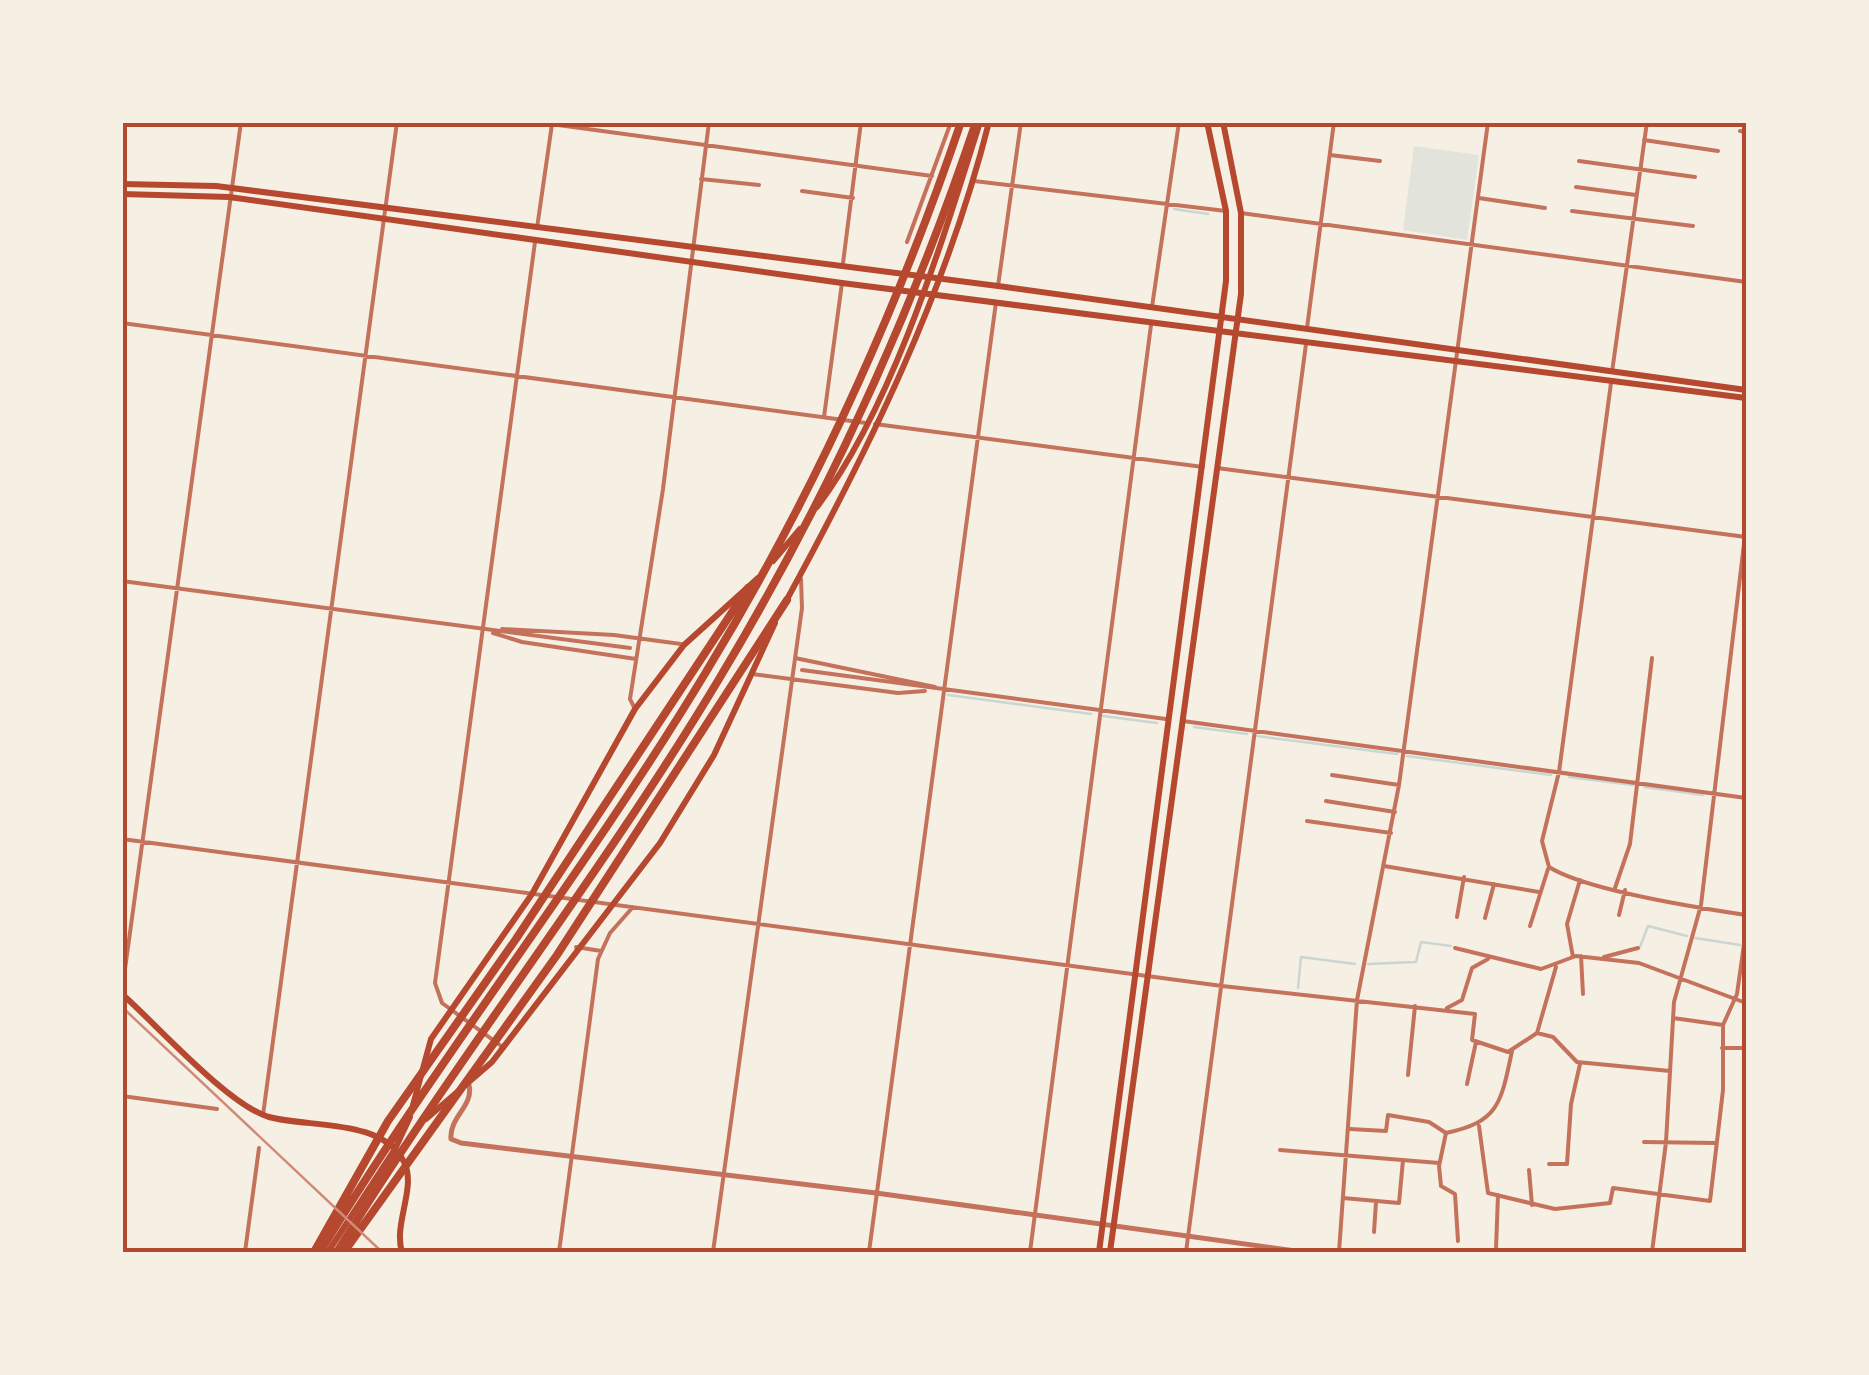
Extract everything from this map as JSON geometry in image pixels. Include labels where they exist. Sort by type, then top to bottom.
[{"type":"highway","points":[[317,1252],[640,776],[739,616],[799,506],[857,386],[910,263],[961,122]]},
{"type":"highway","points":[[334,1252],[653,784],[752,622],[877,377],[978,122]]},
{"type":"highway","points":[[317,1252],[381,1132],[748,588]]},
{"type":"highway","points":[[334,1252],[558,955],[787,600]]},
{"type":"main road","points":[[334,1252],[395,1150],[411,1115],[426,1050],[532,894],[635,710],[684,645],[748,588],[821,503],[866,423],[922,293],[978,122]]},
{"type":"main road","points":[[395,1150],[469,1086],[504,1048],[685,806],[879,424],[939,280],[990,122]]},
{"type":"main road","points":[[1099,1252],[1222,316],[1226,212],[1207,122]]},
{"type":"main road","points":[[1110,1252],[1238,318],[1242,214],[1223,122]]},
{"type":"main road","points":[[122,184],[384,208],[998,286],[1307,328],[1459,356]]},
{"type":"main road","points":[[122,194],[230,193],[842,283],[1306,344],[1459,356],[1746,390]]},
{"type":"main road","points":[[1612,376],[1746,398]]},
{"type":"main road","points":[[122,992],[232,1095],[263,1115],[357,1131],[395,1150],[406,1169],[398,1229],[402,1252]]},
{"type":"street","points":[[122,992],[241,122]]},
{"type":"street","points":[[263,1115],[396,122]]},
{"type":"street","points":[[536,122],[932,176]]},
{"type":"street","points":[[635,710],[630,699],[709,122]]},
{"type":"street","points":[[842,268],[861,122]]},
{"type":"street","points":[[998,286],[1021,122]]},
{"type":"street","points":[[1152,307],[1178,122]]},
{"type":"street","points":[[1307,328],[1334,122]]},
{"type":"street","points":[[1338,1252],[1356,1000],[1399,785],[1488,122]]},
{"type":"street","points":[[1530,926],[1549,867],[1542,841],[1559,772],[1646,122]]},
{"type":"street","points":[[907,242],[951,123],[977,134]]},
{"type":"street","points":[[537,228],[552,124]]},
{"type":"street","points":[[1644,140],[1718,151]]},
{"type":"street","points":[[1330,154],[1380,161]]},
{"type":"street","points":[[1579,161],[1695,177]]},
{"type":"street","points":[[701,180],[759,186]]},
{"type":"street","points":[[974,180],[1226,212]]},
{"type":"street","points":[[1576,186],[1636,196]]},
{"type":"street","points":[[802,191],[853,198]]},
{"type":"street","points":[[1479,198],[1545,208]]},
{"type":"street","points":[[1572,211],[1693,226]]},
{"type":"street","points":[[1242,214],[1746,282]]},
{"type":"street","points":[[504,1048],[452,1010],[438,996],[435,983],[536,238]]},
{"type":"street","points":[[824,417],[842,283]]},
{"type":"street","points":[[869,1252],[996,302]]},
{"type":"street","points":[[1030,1252],[1152,322]]},
{"type":"street","points":[[122,323],[1203,466]]},
{"type":"street","points":[[1186,1252],[1306,344]]},
{"type":"street","points":[[1217,468],[1746,537]]},
{"type":"street","points":[[1652,1252],[1666,1142],[1673,1018],[1680,975],[1700,908],[1746,527]]},
{"type":"street","points":[[713,1252],[792,679],[801,575]]},
{"type":"street","points":[[122,581],[630,648]]},
{"type":"street","points":[[482,630],[639,638],[684,645]]},
{"type":"street","points":[[482,630],[522,642],[636,660]]},
{"type":"street","points":[[794,658],[902,677],[945,690]]},
{"type":"street","points":[[1614,888],[1630,844],[1652,658]]},
{"type":"street","points":[[802,670],[1171,720]]},
{"type":"street","points":[[752,674],[898,693],[945,690]]},
{"type":"street","points":[[1182,721],[1746,798]]},
{"type":"street","points":[[1332,776],[1399,785]]},
{"type":"street","points":[[1326,801],[1394,812]]},
{"type":"street","points":[[1308,822],[1391,833]]},
{"type":"street","points":[[122,839],[1222,986],[1475,1014],[1472,1040],[1512,1051]]},
{"type":"street","points":[[1384,866],[1464,876],[1539,892]]},
{"type":"street","points":[[1549,867],[1580,880],[1746,915]]},
{"type":"street","points":[[1457,916],[1464,876]]},
{"type":"street","points":[[1573,958],[1566,924],[1580,880]]},
{"type":"street","points":[[1485,918],[1495,882]]},
{"type":"street","points":[[1619,914],[1625,890]]},
{"type":"street","points":[[559,1252],[601,951],[632,907]]},
{"type":"street","points":[[1478,1126],[1486,1189],[1498,1195],[1555,1209],[1610,1203],[1613,1188],[1710,1200],[1723,1024],[1734,1001],[1746,930]]},
{"type":"street","points":[[576,947],[601,951]]},
{"type":"street","points":[[1454,948],[1524,967],[1556,967],[1581,956],[1603,957],[1680,975],[1734,1001],[1746,1002]]},
{"type":"street","points":[[1603,957],[1638,948]]},
{"type":"street","points":[[1581,956],[1584,994]]},
{"type":"street","points":[[1443,1010],[1462,1000],[1472,968],[1492,959]]},
{"type":"street","points":[[1348,1128],[1386,1130],[1388,1116],[1429,1122],[1446,1133],[1478,1126],[1495,1106],[1512,1051],[1537,1032],[1556,967]]},
{"type":"street","points":[[1408,1076],[1415,1006]]},
{"type":"street","points":[[1673,1018],[1723,1024]]},
{"type":"street","points":[[1537,1032],[1553,1037],[1580,1062],[1670,1070]]},
{"type":"street","points":[[1467,1084],[1476,1042]]},
{"type":"street","points":[[1722,1048],[1746,1048]]},
{"type":"street","points":[[1549,1164],[1567,1164],[1580,1062]]},
{"type":"street","points":[[469,1086],[470,1099],[451,1125],[454,1141],[1304,1252]]},
{"type":"street","points":[[122,1096],[217,1109]]},
{"type":"street","points":[[1446,1133],[1439,1163],[1441,1186],[1455,1194],[1458,1241]]},
{"type":"street","points":[[1644,1142],[1716,1143]]},
{"type":"street","points":[[244,1252],[258,1148]]},
{"type":"street","points":[[1280,1150],[1439,1163]]},
{"type":"street","points":[[1342,1198],[1399,1204],[1402,1160]]},
{"type":"street","points":[[1529,1170],[1532,1205]]},
{"type":"street","points":[[1496,1249],[1498,1195]]},
{"type":"street","points":[[1374,1232],[1376,1202]]},
{"type":"shaded area","points":[[1414,146],[1479,155],[1467,240],[1403,230]]},
{"type":"waterway","points":[[1174,209],[1208,214]]},
{"type":"waterway","points":[[948,695],[1091,714]]},
{"type":"waterway","points":[[1103,716],[1157,723]]},
{"type":"waterway","points":[[1194,727],[1247,734]]},
{"type":"waterway","points":[[1257,736],[1397,754]]},
{"type":"waterway","points":[[1407,756],[1551,775]]},
{"type":"waterway","points":[[1569,777],[1633,785]]},
{"type":"waterway","points":[[1644,787],[1703,795]]},
{"type":"waterway","points":[[1640,947],[1648,926],[1687,936]]},
{"type":"waterway","points":[[1695,938],[1740,945]]},
{"type":"waterway","points":[[1368,964],[1416,962],[1421,942],[1451,946]]},
{"type":"waterway","points":[[1298,988],[1301,957],[1355,964]]},
{"type":"railway","points":[[122,1007],[382,1252]]}]
